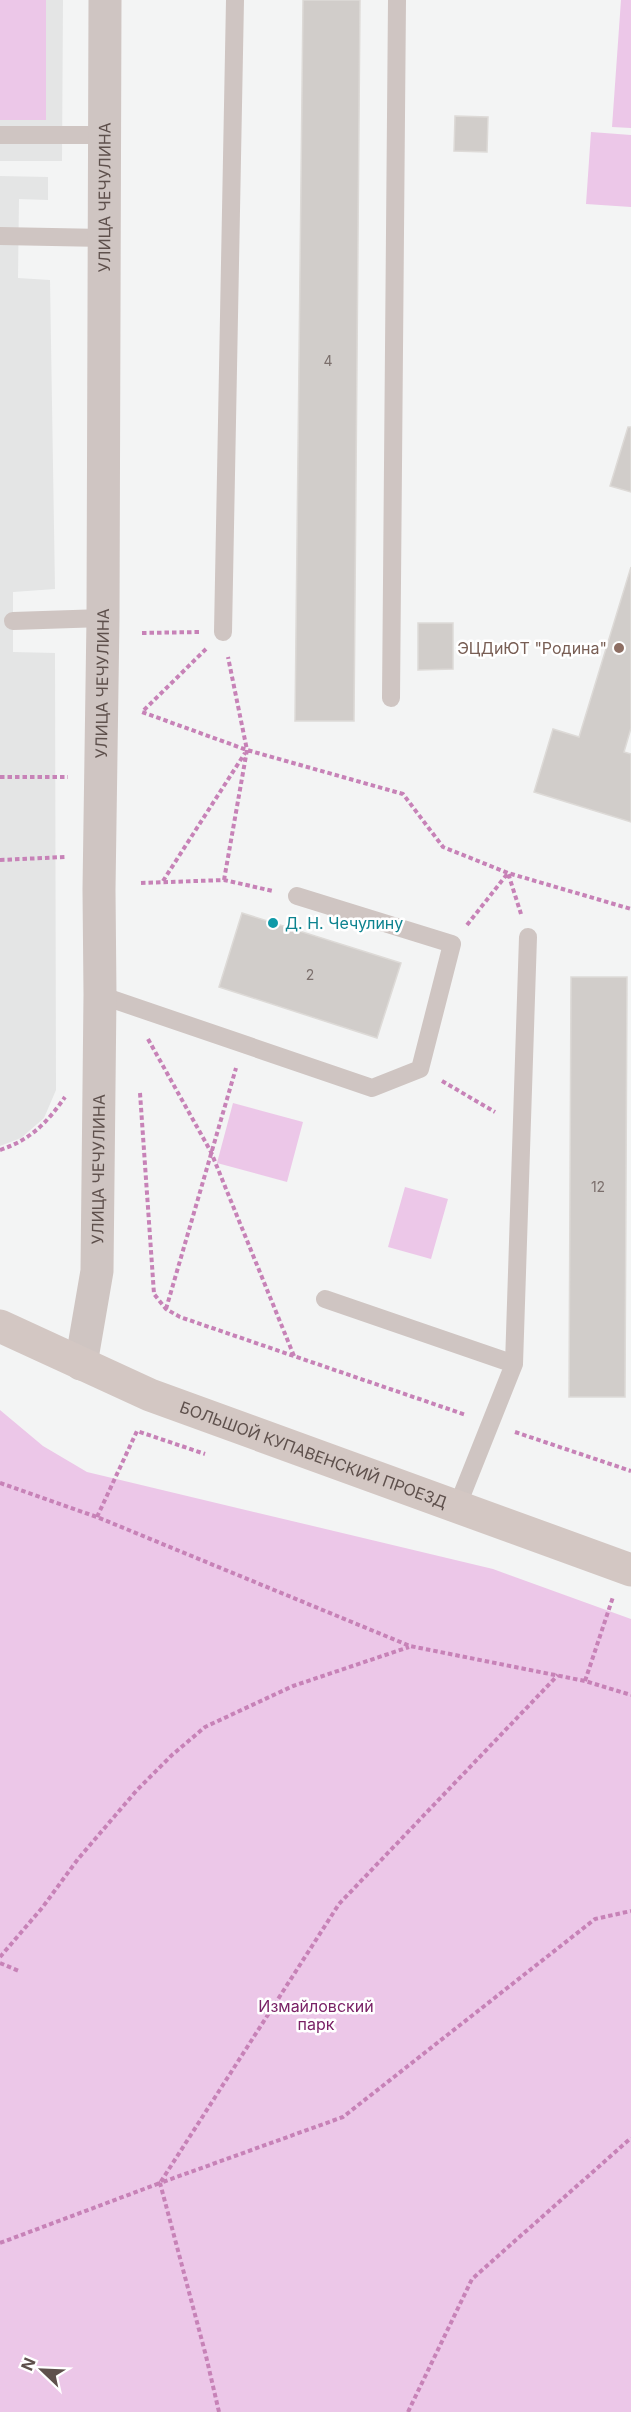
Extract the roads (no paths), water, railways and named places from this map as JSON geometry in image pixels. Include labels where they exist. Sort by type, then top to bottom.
[{"type":"main road","name":"БОЛЬШОЙ КУПАВЕНСКИЙ ПРОЕЗД","points":[[0,1326],[150,1395],[457,1507],[626,1575]]},
{"type":"street","name":"УЛИЦА ЧЕЧУЛИНА","points":[[81,1364],[98,1271],[105,0]]},
{"type":"lane","points":[[224,632],[235,0]]},
{"type":"lane","points":[[391,698],[397,0]]},
{"type":"lane","points":[[0,135],[105,135]]},
{"type":"lane","points":[[0,236],[104,238]]},
{"type":"lane","points":[[13,621],[103,618]]},
{"type":"lane","points":[[100,995],[372,1088],[420,1069],[452,944],[297,896]]},
{"type":"lane","points":[[457,1507],[513,1364],[528,937]]},
{"type":"lane","points":[[325,1299],[513,1364]]},
{"type":"place","name":"ЭЦДиЮТ \"Родина\"","points":[[619,648]]},
{"type":"place","name":"Д. Н. Чечулину","points":[[273,923]]},
{"type":"park label","name":"Измайловский парк","points":[[316,2015]]}]
